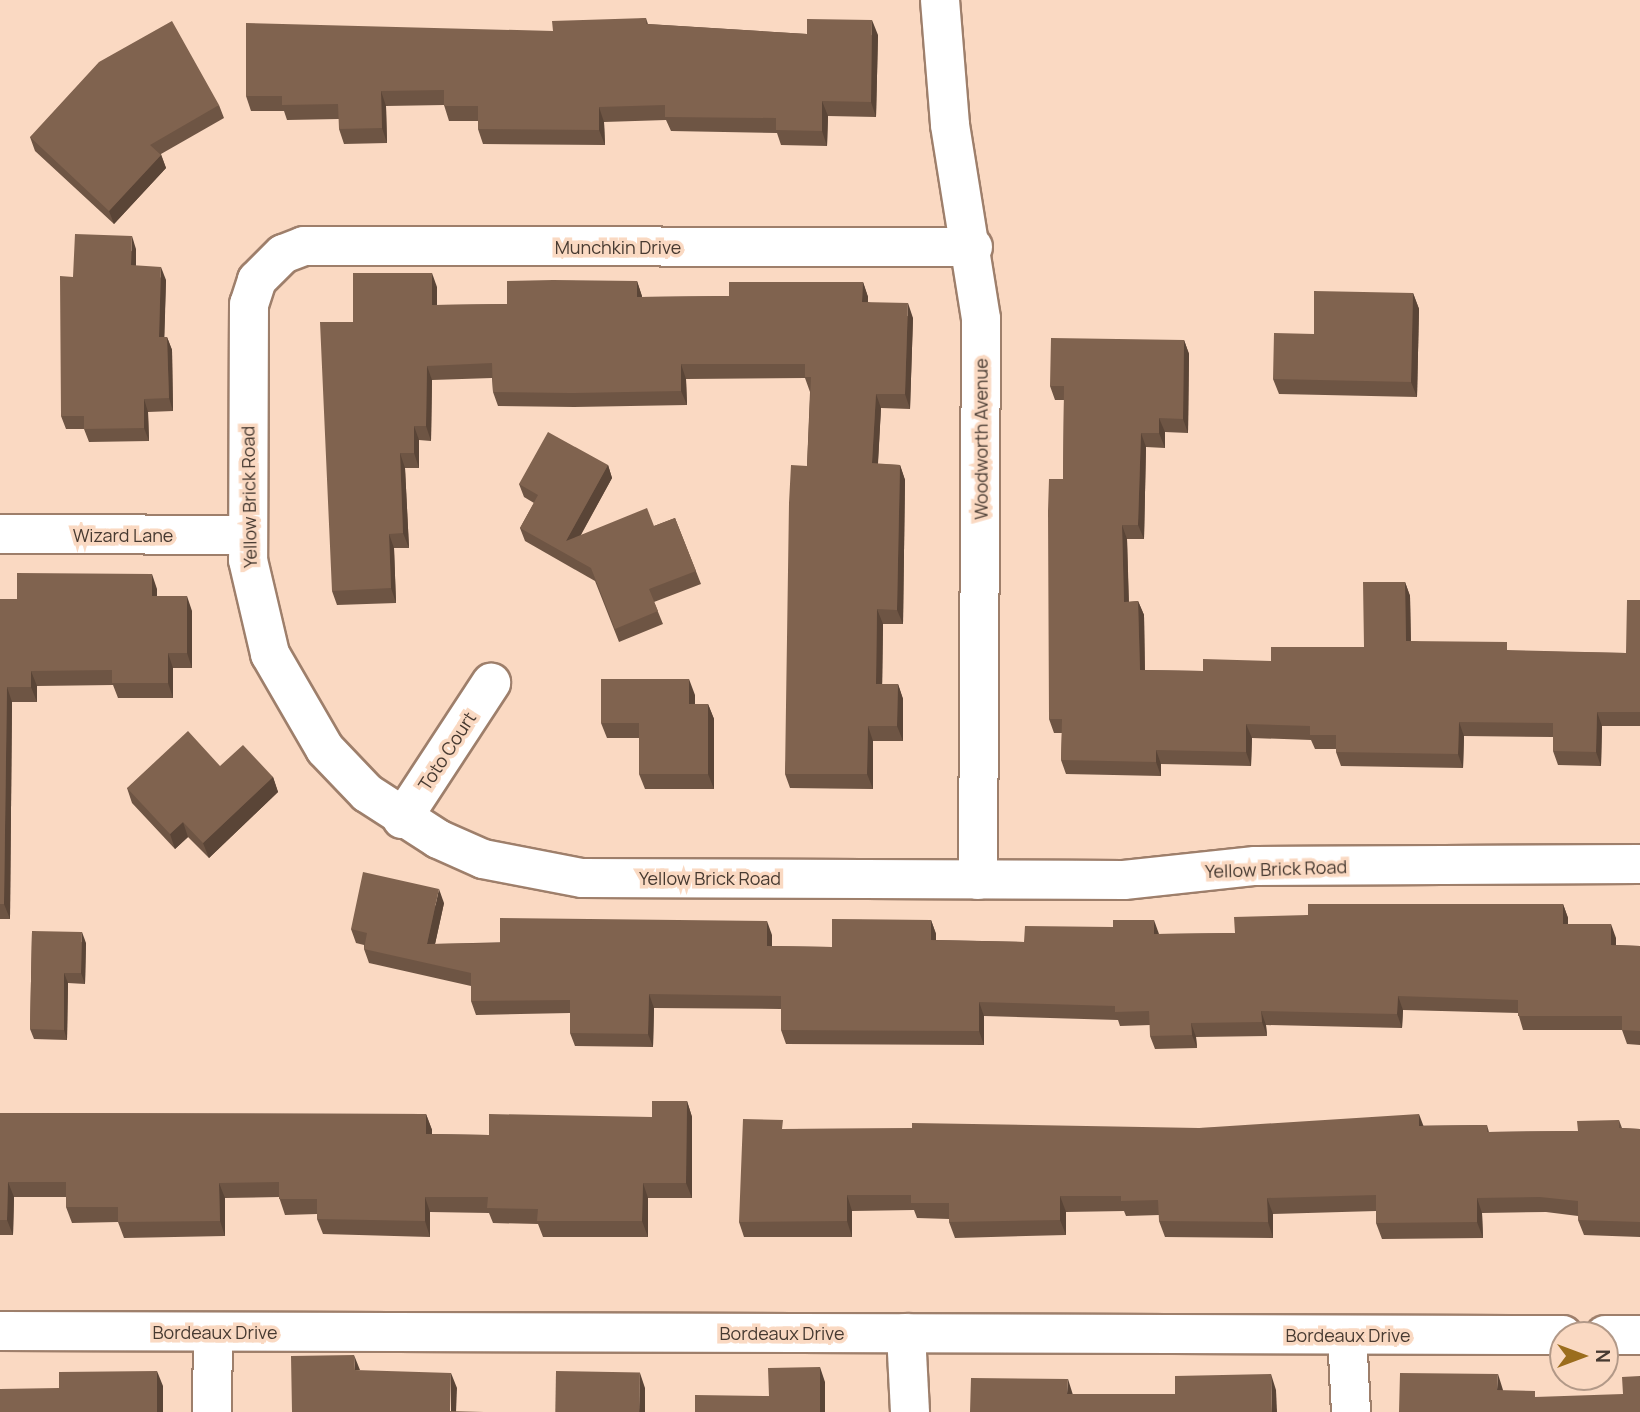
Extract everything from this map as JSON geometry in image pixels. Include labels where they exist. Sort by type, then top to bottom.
[{"type":"street","name":"Woodworth Avenue","points":[[940,0],[950,125],[973,247],[981,319],[978,880]]},
{"type":"street","name":"Munchkin Drive","points":[[269,265],[304,246],[973,247]]},
{"type":"street","name":"Yellow Brick Road","points":[[269,265],[249,304],[246,535],[254,602],[297,709],[325,749],[402,819],[483,859],[582,878],[978,880],[1124,880],[1255,866],[1640,864]]},
{"type":"street","name":"Wizard Lane","points":[[0,534],[246,535]]},
{"type":"street","name":"Toto Court","points":[[402,819],[491,683]]},
{"type":"street","name":"Bordeaux Drive","points":[[0,1331],[1549,1335]]},
{"type":"street","points":[[212,1412],[213,1332]]},
{"type":"street","points":[[906,1333],[910,1412]]},
{"type":"street","points":[[1347,1335],[1351,1412]]},
{"type":"street","points":[[1619,1335],[1640,1335]]},
{"type":"building","points":[[646,18],[646,24],[807,34],[807,19],[872,20],[871,102],[822,101],[822,131],[776,130],[776,118],[665,117],[665,105],[599,107],[599,130],[478,129],[478,106],[444,106],[444,90],[381,91],[382,128],[339,129],[338,104],[282,105],[282,96],[246,96],[246,23],[553,31],[552,21]]},
{"type":"building","points":[[172,21],[219,105],[150,145],[161,155],[109,211],[30,137],[99,62]]},
{"type":"building","points":[[75,234],[132,236],[131,265],[161,267],[159,337],[167,337],[169,398],[144,399],[144,428],[84,429],[84,416],[61,416],[60,276],[73,277]]},
{"type":"building","points":[[353,273],[432,273],[432,305],[507,304],[507,281],[553,280],[637,281],[637,297],[729,296],[729,282],[863,282],[862,302],[908,303],[905,394],[876,394],[872,463],[900,465],[897,610],[877,609],[876,684],[898,684],[897,726],[868,726],[867,774],[785,774],[789,503],[791,465],[807,466],[811,377],[805,377],[805,364],[681,364],[681,391],[569,393],[493,392],[492,363],[427,366],[426,426],[414,426],[414,453],[400,453],[403,533],[389,534],[391,588],[332,591],[320,322],[353,322]]},
{"type":"building","points":[[1314,291],[1413,293],[1411,382],[1273,379],[1274,333],[1314,334]]},
{"type":"building","points":[[1051,338],[1184,340],[1183,419],[1159,418],[1159,433],[1141,433],[1138,525],[1122,525],[1124,602],[1138,601],[1140,670],[1203,671],[1203,659],[1271,661],[1271,647],[1364,647],[1363,582],[1405,582],[1406,641],[1507,642],[1507,650],[1626,653],[1627,600],[1640,600],[1640,712],[1597,712],[1596,752],[1553,751],[1553,723],[1459,722],[1458,754],[1336,752],[1336,735],[1310,735],[1310,726],[1246,724],[1246,752],[1156,750],[1156,762],[1061,760],[1062,719],[1049,719],[1048,511],[1049,479],[1063,479],[1064,386],[1050,386]]},
{"type":"building","points":[[548,432],[608,465],[566,541],[647,508],[654,526],[675,518],[696,571],[649,589],[658,611],[615,629],[591,568],[520,528],[538,495],[519,484]]},
{"type":"building","points":[[17,573],[152,574],[152,596],[187,596],[187,653],[168,653],[168,683],[112,683],[112,670],[31,671],[31,687],[7,687],[4,904],[0,904],[0,599],[17,599]]},
{"type":"building","points":[[601,679],[689,679],[689,704],[708,704],[708,774],[639,774],[639,723],[601,723]]},
{"type":"building","points":[[188,731],[220,766],[243,745],[273,777],[203,843],[183,822],[170,834],[127,788]]},
{"type":"building","points":[[363,872],[439,889],[427,944],[500,943],[500,918],[767,921],[767,946],[832,947],[832,919],[931,920],[931,940],[1024,942],[1025,926],[1113,927],[1113,920],[1154,920],[1154,934],[1235,933],[1234,917],[1308,915],[1308,904],[1563,904],[1563,924],[1611,924],[1611,945],[1640,946],[1640,1031],[1622,1030],[1622,1016],[1518,1016],[1518,1000],[1398,996],[1397,1014],[1261,1011],[1262,1022],[1191,1023],[1192,1035],[1150,1036],[1149,1011],[1115,1012],[1115,1006],[979,1002],[979,1031],[781,1030],[781,996],[649,994],[648,1034],[570,1033],[570,1000],[471,1001],[471,973],[364,949],[367,933],[351,929]]},
{"type":"building","points":[[32,931],[82,932],[81,973],[64,973],[64,1030],[30,1029]]},
{"type":"building","points":[[652,1101],[687,1101],[686,1183],[643,1183],[642,1221],[537,1221],[538,1209],[487,1208],[488,1197],[425,1197],[425,1221],[317,1219],[317,1199],[279,1199],[279,1182],[219,1183],[220,1221],[118,1222],[118,1207],[66,1207],[66,1182],[8,1182],[7,1220],[0,1220],[0,1113],[426,1114],[426,1134],[489,1135],[489,1114],[652,1117]]},
{"type":"building","points":[[1419,1114],[1419,1126],[1487,1125],[1487,1132],[1578,1131],[1577,1121],[1619,1120],[1619,1128],[1640,1129],[1640,1222],[1578,1220],[1578,1201],[1540,1197],[1477,1198],[1477,1222],[1376,1223],[1376,1195],[1267,1198],[1268,1222],[1159,1221],[1158,1200],[1121,1201],[1121,1196],[1060,1196],[1060,1220],[949,1222],[949,1203],[911,1203],[911,1195],[847,1195],[847,1221],[739,1222],[743,1119],[783,1120],[782,1129],[912,1128],[912,1123],[1199,1128]]},
{"type":"building","points":[[354,1355],[355,1370],[451,1373],[450,1411],[484,1412],[292,1412],[291,1356]]},
{"type":"building","points":[[820,1367],[820,1412],[695,1412],[695,1395],[769,1396],[768,1368]]},
{"type":"building","points":[[157,1371],[157,1412],[0,1412],[0,1389],[59,1388],[59,1372]]},
{"type":"building","points":[[556,1371],[640,1372],[639,1412],[555,1412]]},
{"type":"building","points":[[1400,1373],[1498,1374],[1497,1390],[1535,1391],[1535,1397],[1623,1394],[1622,1377],[1640,1376],[1640,1412],[1399,1412]]},
{"type":"building","points":[[1271,1374],[1272,1412],[970,1412],[971,1378],[1068,1379],[1067,1394],[1175,1394],[1175,1376]]}]
